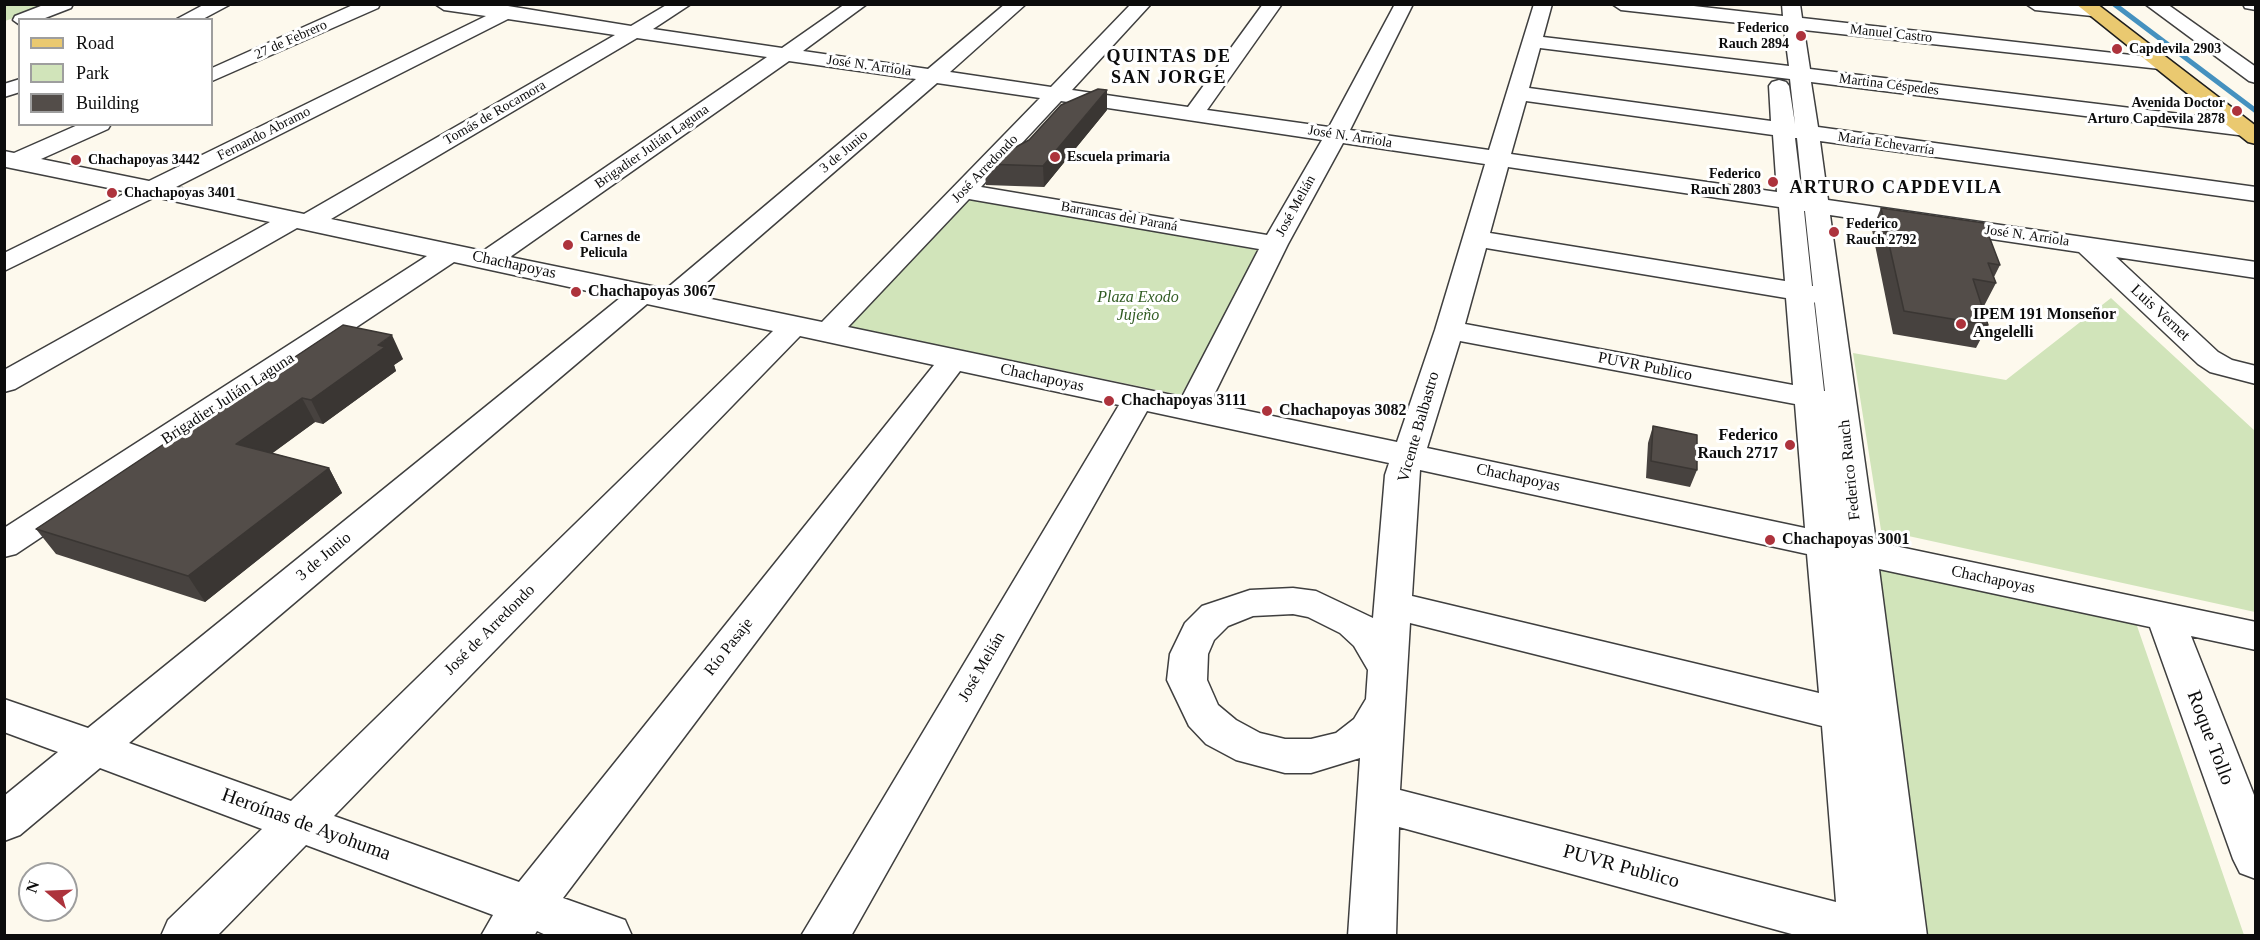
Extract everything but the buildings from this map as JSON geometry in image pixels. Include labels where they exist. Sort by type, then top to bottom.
[{"type":"main road","points":[[2089,7],[2251,133]]},
{"type":"street","points":[[26,18],[64,4]]},
{"type":"street","points":[[189,18],[222,4]]},
{"type":"street","name":"27 de Febrero","points":[[213,75],[371,4]]},
{"type":"street","name":"José N. Arriola","points":[[444,4],[514,9],[634,32],[2256,270]]},
{"type":"street","name":"Tomás de Rocamora","points":[[4,384],[301,220],[682,4]]},
{"type":"street","name":"Brigadier Julián Laguna","points":[[488,260],[858,4]]},
{"type":"street","name":"3 de Junio","points":[[4,822],[93,748],[934,76],[1017,4]]},
{"type":"street","name":"José Arredondo","points":[[811,329],[964,191],[1142,4]]},
{"type":"street","points":[[1194,113],[1273,4]]},
{"type":"street","name":"José Melián","points":[[1191,410],[1275,244],[1336,135],[1404,4]]},
{"type":"street","name":"Vicente Balbastro","points":[[1372,936],[1378,803],[1402,475],[1449,330],[1543,4]]},
{"type":"street","name":"Manuel Castro","points":[[1621,4],[1781,13],[2160,63]]},
{"type":"street","points":[[2035,4],[2089,7]]},
{"type":"street","points":[[2154,4],[2256,77]]},
{"type":"street","name":"Fernando Abramo","points":[[4,262],[514,9]]},
{"type":"street","name":"Federico Rauch","points":[[1781,13],[1803,203],[1800,292],[1809,398],[1841,547],[1876,934]]},
{"type":"street","name":"Martina Céspedes","points":[[1532,41],[2251,133]]},
{"type":"street","name":"María Echevarría","points":[[1516,93],[2256,194]]},
{"type":"street","points":[[9,162],[95,126]]},
{"type":"street","name":"Chachapoyas","points":[[9,162],[301,220],[2256,636]]},
{"type":"street","name":"Barrancas del Paraná","points":[[964,191],[1275,244]]},
{"type":"street","name":"Federico Rauch","points":[[1803,203],[1828,297],[1842,403],[1840,714],[1876,934]]},
{"type":"street","points":[[1475,238],[1828,297]]},
{"type":"street","name":"Luis Vernet","points":[[2086,244],[2208,358],[2248,374]]},
{"type":"street","name":"Brigadier Julián Laguna","points":[[4,545],[452,252]]},
{"type":"street","name":"José de Arredondo","points":[[185,936],[298,823],[811,329]]},
{"type":"street","name":"PUVR Publico","points":[[1449,330],[1842,403]]},
{"type":"street","name":"Río Pasaje","points":[[517,920],[954,359]]},
{"type":"street","name":"José Melián","points":[[825,936],[1138,399]]},
{"type":"street","points":[[1293,601],[1335,612],[1368,636],[1386,684],[1369,731],[1350,745],[1311,756],[1285,756],[1251,748],[1221,732],[1203,715],[1187,680],[1189,654],[1198,633],[1215,616],[1250,603],[1293,601]]},
{"type":"street","points":[[1392,605],[1840,714]]},
{"type":"street","name":"Roque Tollo","points":[[2165,617],[2256,859]]},
{"type":"street","name":"Heroínas de Ayohuma","points":[[4,715],[298,823],[517,920],[608,936]]},
{"type":"street","name":"PUVR Publico","points":[[1378,803],[1876,934]]},
{"type":"green space","points":[[5,4],[51,5],[5,21]]},
{"type":"green space","name":"Plaza Exodo Jujeño","points":[[963,198],[1263,251],[1181,395],[847,326]]},
{"type":"green space","points":[[2111,298],[2255,431],[2255,612],[1881,530],[1853,353],[2006,380]]},
{"type":"green space","points":[[1878,564],[2136,623],[2244,935],[1925,935]]},
{"type":"waterway","points":[[2114,4],[2256,111]]},
{"type":"place","name":"Federico Rauch 2894","points":[[1801,36]]},
{"type":"place","name":"Capdevila 2903","points":[[2117,49]]},
{"type":"place","name":"Avenida Doctor Arturo Capdevila 2878","points":[[2237,111]]},
{"type":"place","name":"Escuela primaria","points":[[1055,157]]},
{"type":"place","name":"Chachapoyas 3442","points":[[76,160]]},
{"type":"place","name":"Federico Rauch 2803","points":[[1773,182]]},
{"type":"place","name":"Chachapoyas 3401","points":[[112,193]]},
{"type":"place","name":"Federico Rauch 2792","points":[[1834,232]]},
{"type":"place","name":"Carnes de Pelicula","points":[[568,245]]},
{"type":"place","name":"Chachapoyas 3067","points":[[576,292]]},
{"type":"place","name":"IPEM 191 Monseñor Angelelli","points":[[1961,324]]},
{"type":"place","name":"Chachapoyas 3111","points":[[1109,401]]},
{"type":"place","name":"Chachapoyas 3082","points":[[1267,411]]},
{"type":"place","name":"Federico Rauch 2717","points":[[1790,445]]},
{"type":"place","name":"Chachapoyas 3001","points":[[1770,540]]},
{"type":"district","name":"QUINTAS DE SAN JORGE","points":[[1169,67]]},
{"type":"district","name":"ARTURO CAPDEVILA","points":[[1896,188]]}]
